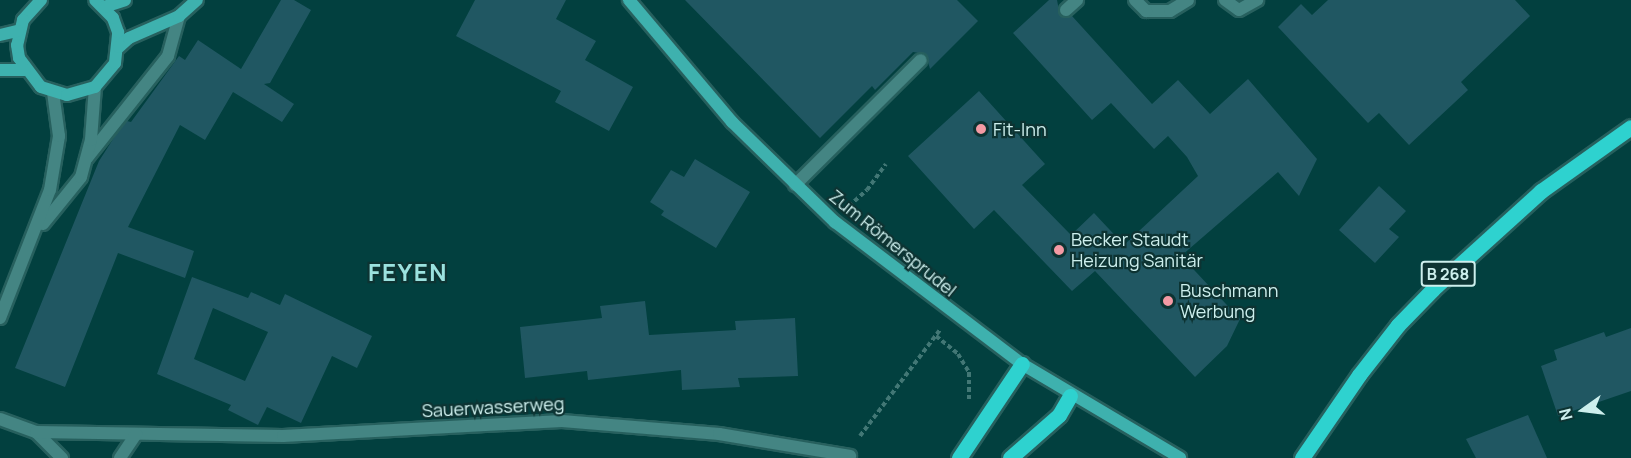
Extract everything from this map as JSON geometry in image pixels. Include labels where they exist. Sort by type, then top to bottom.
[{"type":"main road","name":"B 268","points":[[1302,458],[1372,358],[1433,289],[1541,191],[1631,127]]},
{"type":"main road","points":[[959,458],[1023,364]]},
{"type":"main road","points":[[1010,458],[1059,416],[1070,396]]},
{"type":"street","points":[[99,3],[125,0]]},
{"type":"street","points":[[39,1],[18,32],[18,51],[25,70],[53,92],[74,94],[95,87],[107,76],[119,47],[129,38],[179,16],[196,0]]},
{"type":"street","name":"Zum Römersprudel","points":[[629,0],[732,122],[835,222],[953,315],[1023,364],[1070,396],[1180,458]]},
{"type":"street","points":[[1066,10],[1077,0]]},
{"type":"street","points":[[1135,0],[1146,11],[1170,11],[1188,0]]},
{"type":"street","points":[[1225,0],[1239,10],[1257,0]]},
{"type":"street","points":[[99,3],[116,25],[119,47]]},
{"type":"street","points":[[87,159],[168,56],[179,16]]},
{"type":"street","points":[[0,35],[18,32]]},
{"type":"street","points":[[795,185],[921,60]]},
{"type":"street","points":[[0,70],[25,70]]},
{"type":"street","points":[[37,232],[81,177],[87,159],[95,87]]},
{"type":"street","points":[[0,318],[37,232],[58,152],[58,110],[53,92]]},
{"type":"street","points":[[0,419],[36,432],[62,458]]},
{"type":"street","name":"Sauerwasserweg","points":[[36,432],[283,436],[562,421],[719,434],[850,456]]},
{"type":"street","points":[[120,458],[136,434]]},
{"type":"path","points":[[853,202],[886,164]]},
{"type":"path","points":[[850,456],[868,422],[953,315]]},
{"type":"path","points":[[936,336],[958,354],[969,372],[970,397],[966,406]]},
{"type":"building","points":[[281,0],[294,0],[311,10],[270,83],[264,84],[294,104],[282,122],[233,92],[205,140],[180,125],[128,227],[194,251],[185,278],[118,253],[65,387],[15,368],[99,161],[115,136],[127,121],[131,122],[179,56],[185,60],[198,40],[241,69]]},
{"type":"building","points":[[475,0],[566,0],[556,19],[596,41],[585,60],[633,87],[609,131],[555,102],[561,91],[456,36]]},
{"type":"building","points":[[685,0],[957,0],[978,21],[930,69],[926,54],[913,52],[875,90],[872,86],[820,138]]},
{"type":"building","points":[[1049,0],[1057,0],[1060,15],[1072,16],[1152,104],[1178,80],[1210,114],[1248,79],[1317,159],[1299,196],[1278,172],[1181,256],[1240,319],[1227,346],[1195,377],[1095,271],[1072,291],[994,210],[974,229],[908,156],[979,91],[1045,164],[1022,185],[1071,235],[1094,213],[1124,245],[1198,176],[1187,157],[1168,136],[1154,149],[1111,103],[1092,120],[1013,33]]},
{"type":"building","points":[[1328,0],[1515,0],[1530,16],[1461,82],[1468,90],[1409,145],[1379,113],[1368,123],[1278,27],[1301,4],[1312,15]]},
{"type":"building","points":[[695,159],[750,192],[716,248],[661,215],[664,211],[650,202],[671,170],[684,177]]},
{"type":"building","points":[[1379,186],[1406,211],[1389,229],[1399,237],[1375,263],[1339,230]]},
{"type":"building","points":[[192,277],[248,298],[251,292],[280,305],[285,294],[372,336],[357,368],[332,356],[301,423],[267,407],[258,425],[228,410],[231,405],[157,374]],"holes":[[[213,308],[268,332],[245,381],[194,359]]]},
{"type":"building","points":[[645,301],[649,335],[736,330],[735,321],[795,318],[798,376],[738,378],[740,387],[682,390],[681,370],[588,380],[587,371],[525,378],[520,327],[602,318],[600,306]]},
{"type":"building","points":[[1631,328],[1631,391],[1558,416],[1541,366],[1557,360],[1554,350],[1604,332],[1606,337]]},
{"type":"building","points":[[1528,415],[1547,458],[1476,458],[1466,439]]},
{"type":"place","name":"Fit-Inn","points":[[981,129]]},
{"type":"place","name":"Becker Staudt Heizung Sanitär","points":[[1059,250]]},
{"type":"place","name":"Buschmann Werbung","points":[[1168,301]]},
{"type":"district","name":"FEYEN","points":[[408,272]]}]
